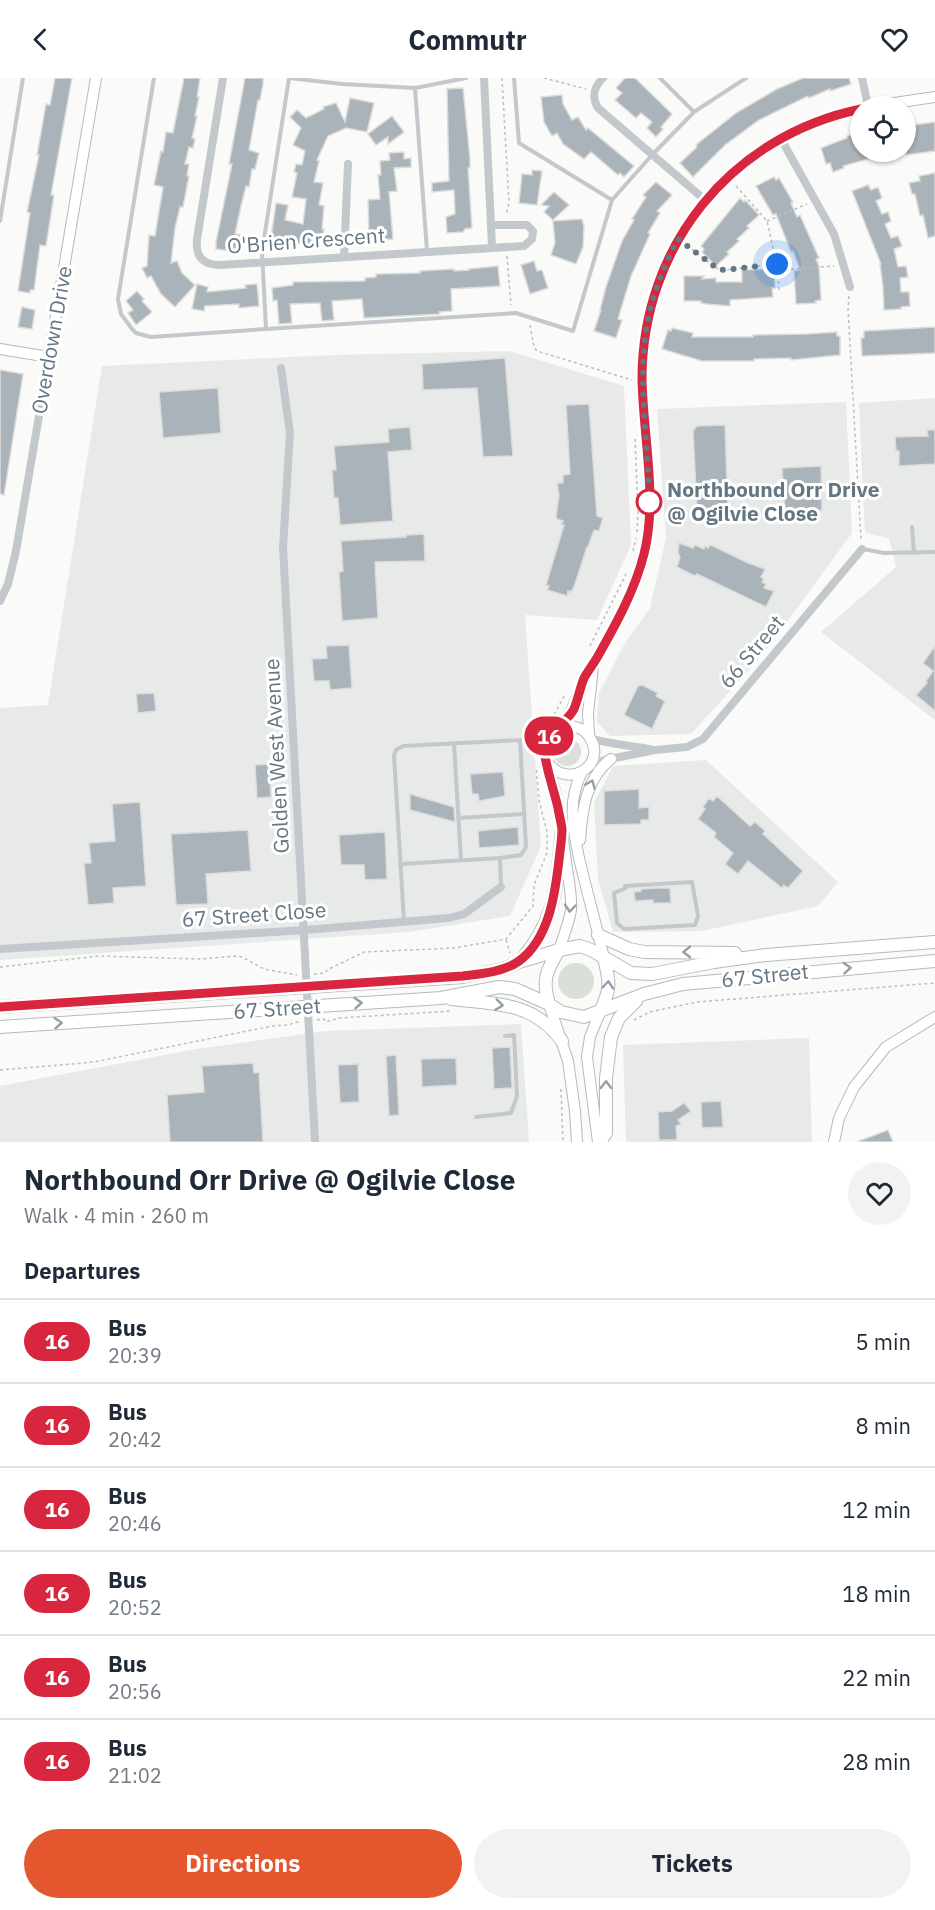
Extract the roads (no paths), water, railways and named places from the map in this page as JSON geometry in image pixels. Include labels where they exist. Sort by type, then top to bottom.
[{"type":"main road","points":[[515,958],[534,945],[549,919],[556,885],[562,829]]},
{"type":"main road","points":[[598,935],[629,949],[644,951],[766,955]]},
{"type":"main road","name":"67 Street","points":[[604,958],[630,973],[652,974],[766,955],[935,942]]},
{"type":"main road","points":[[584,947],[604,958],[609,976],[609,987],[600,1012],[578,1017],[561,1012],[549,1004],[544,985],[549,966],[559,950],[584,947]]},
{"type":"main road","name":"67 Street","points":[[0,1007],[307,981],[463,976],[503,969],[515,958],[559,950]]},
{"type":"main road","name":"67 Street","points":[[600,1012],[646,999],[683,984],[935,961]]},
{"type":"main road","name":"67 Street","points":[[0,1027],[441,998],[499,987],[514,989],[549,1004]]},
{"type":"main road","points":[[441,998],[511,1006],[526,1010],[553,1028],[562,1041]]},
{"type":"main road","points":[[599,1142],[606,1133],[606,1078],[611,1037],[619,1018],[646,999]]},
{"type":"street","name":"Overdown Drive","points":[[0,601],[8,584],[16,551],[96,78]]},
{"type":"street","name":"O'Brien Crescent","points":[[223,78],[197,239],[196,252],[203,261],[213,265],[524,246],[530,243],[533,235],[531,227],[523,223],[491,225]]},
{"type":"street","points":[[484,78],[492,248]]},
{"type":"street","points":[[603,78],[594,91],[594,99],[598,108],[705,200]]},
{"type":"street","points":[[862,78],[866,96]]},
{"type":"street","points":[[916,100],[935,97]]},
{"type":"street","points":[[559,950],[571,908],[562,829],[544,750],[545,743],[574,709],[583,680],[634,584],[646,544],[649,503],[642,383],[645,337],[658,283],[678,239],[705,200],[728,176],[748,159],[781,139],[814,122],[850,112]]},
{"type":"street","points":[[781,139],[834,234],[850,287]]},
{"type":"street","points":[[344,257],[348,164]]},
{"type":"street","points":[[0,349],[49,357]]},
{"type":"street","name":"Golden West Avenue","points":[[281,368],[290,433],[283,547],[315,1142]]},
{"type":"street","name":"66 Street","points":[[584,770],[597,762],[655,750],[687,747],[703,739],[862,549]]},
{"type":"street","points":[[594,662],[588,713],[589,737],[594,754],[576,782],[572,806],[579,858],[604,958]]},
{"type":"street","points":[[559,728],[575,727],[589,737]]},
{"type":"street","name":"66 Street","points":[[589,737],[605,743],[634,745],[655,750]]},
{"type":"street","points":[[579,858],[582,815],[587,794],[597,772],[610,759]]},
{"type":"street","points":[[548,763],[559,774],[574,775],[584,770]]},
{"type":"street","name":"67 Street Close","points":[[0,949],[304,930],[449,918],[464,914],[501,887]]},
{"type":"street","points":[[549,1004],[568,1060],[577,1142]]},
{"type":"street","points":[[599,1142],[587,1057],[590,1037],[600,1012]]},
{"type":"street","points":[[834,1142],[839,1118],[854,1087],[886,1047],[935,1017]]},
{"type":"lane","points":[[0,221],[23,78]]},
{"type":"lane","points":[[154,78],[118,299],[122,315],[136,333],[151,337],[516,313],[573,331],[612,200],[694,112],[746,78]]},
{"type":"lane","points":[[266,329],[262,252],[289,78],[415,88],[466,78]]},
{"type":"lane","points":[[514,78],[519,143],[612,200]]},
{"type":"lane","points":[[660,78],[694,112]]},
{"type":"lane","points":[[415,88],[428,252]]},
{"type":"lane","points":[[912,527],[914,553]]},
{"type":"lane","points":[[862,549],[884,553],[935,552]]},
{"type":"lane","points":[[404,922],[394,755],[396,750],[403,746],[520,740],[545,743]]},
{"type":"lane","points":[[400,864],[515,857],[524,851],[520,740]]},
{"type":"lane","points":[[453,744],[461,860]]},
{"type":"lane","points":[[458,818],[524,814]]},
{"type":"lane","points":[[500,858],[501,887]]},
{"type":"lane","points":[[692,882],[698,916],[695,925],[624,929],[617,923],[614,893],[626,887],[692,882]]},
{"type":"lane","points":[[476,1117],[511,1113],[517,1096],[514,1035],[505,1036]]},
{"type":"place","name":"Northbound Orr Drive @ Ogilvie Close","points":[[649,502]]}]
